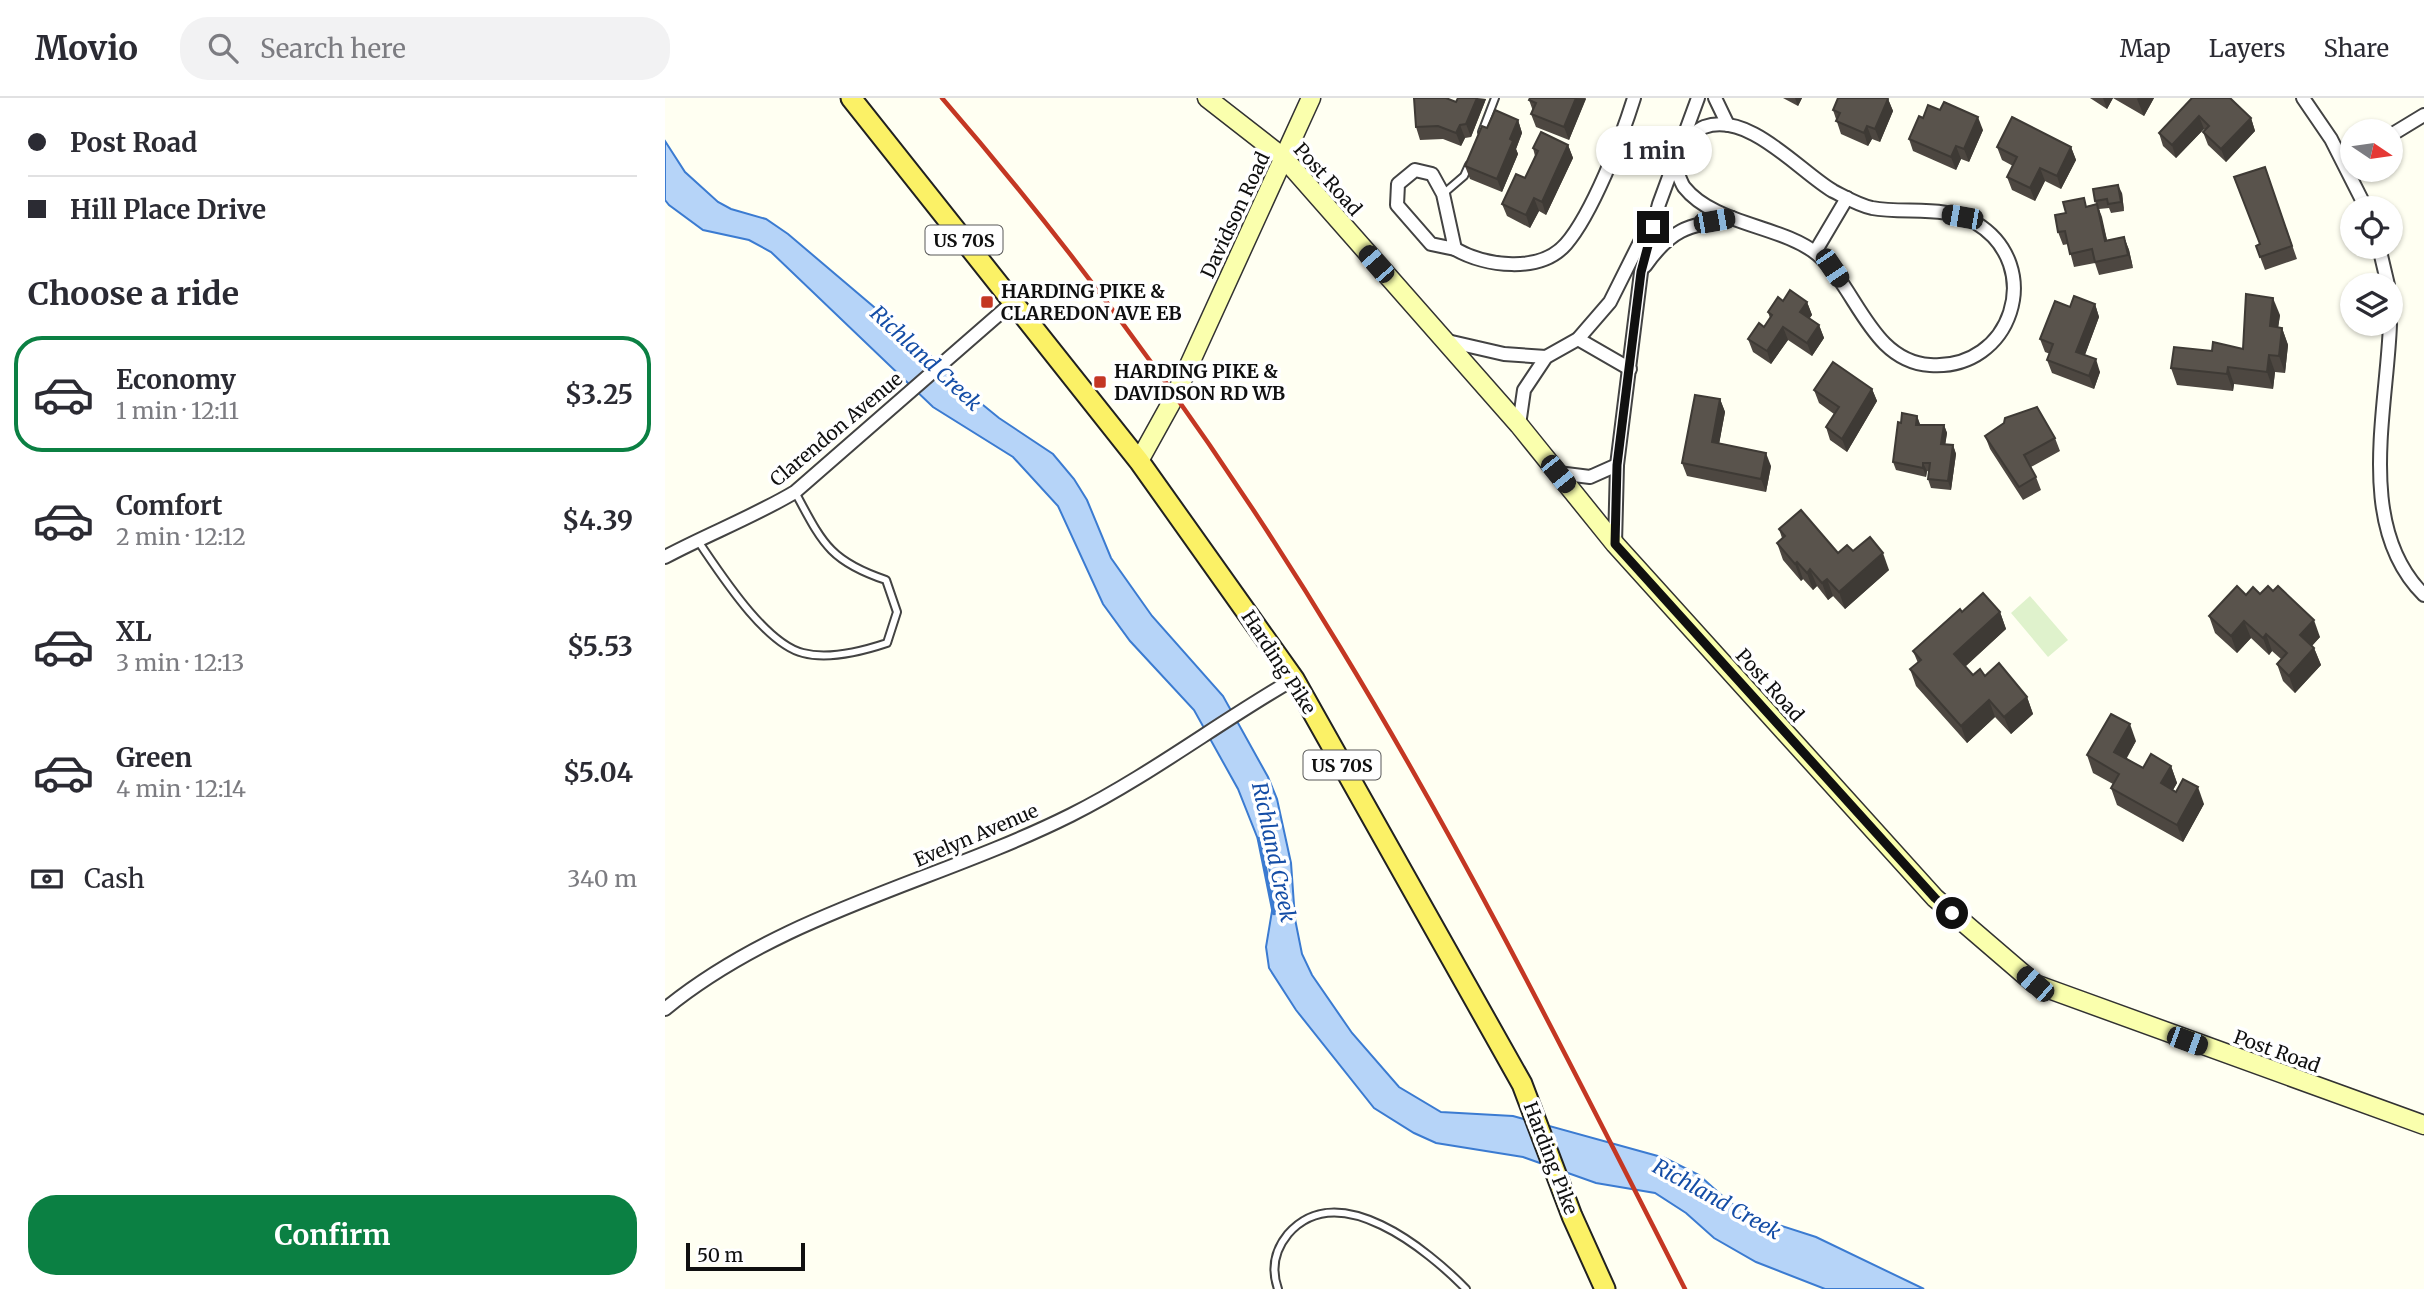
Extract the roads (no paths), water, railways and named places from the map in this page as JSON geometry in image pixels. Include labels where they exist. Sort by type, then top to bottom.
[{"type":"main road","name":"Harding Pike","points":[[851,98],[1139,461],[1294,678],[1522,1084],[1572,1216],[1605,1289]]},
{"type":"street","name":"Post Road","points":[[1207,98],[1284,158],[1519,425],[1615,544],[1935,898],[2035,984],[2424,1125]]},
{"type":"street","name":"Davidson Road","points":[[1139,461],[1175,396],[1311,98]]},
{"type":"street","points":[[1455,249],[1443,194],[1432,174],[1415,170],[1398,184],[1397,205],[1431,244],[1455,249],[1475,260],[1511,265],[1545,257],[1565,246],[1598,186],[1634,98]]},
{"type":"street","points":[[1715,98],[1728,125]]},
{"type":"street","points":[[2303,98],[2340,148]]},
{"type":"street","points":[[1615,544],[1617,465],[1641,272],[1659,204],[1696,99]]},
{"type":"street","points":[[2403,128],[2424,115]]},
{"type":"street","points":[[1674,163],[1684,187],[1732,218],[1815,252],[1832,268],[1887,346],[1918,363],[1941,365],[1970,360],[1983,352],[2005,326],[2014,290],[2012,273],[2006,256],[1987,231],[1962,217],[1870,207],[1847,198],[1826,187],[1768,143],[1728,125],[1704,127],[1682,141]]},
{"type":"street","points":[[1815,252],[1847,198]]},
{"type":"street","points":[[1519,425],[1524,390],[1546,357],[1578,339],[1610,302],[1659,204]]},
{"type":"street","points":[[1641,272],[1663,241],[1693,225],[1732,218]]},
{"type":"street","name":"Clarendon Avenue","points":[[665,557],[697,540],[755,516],[795,492],[1013,302]]},
{"type":"street","points":[[2389,336],[2379,470],[2384,524],[2409,581],[2424,595]]},
{"type":"street","points":[[1578,339],[1630,369]]},
{"type":"street","points":[[1442,340],[1504,354],[1546,357]]},
{"type":"street","points":[[1558,474],[1590,477],[1617,465]]},
{"type":"street","name":"Evelyn Avenue","points":[[665,1009],[701,979],[780,934],[971,859],[1072,814],[1294,678]]},
{"type":"lane","points":[[1479,138],[1495,98]]},
{"type":"lane","points":[[1443,194],[1464,176],[1474,150]]},
{"type":"lane","points":[[697,540],[730,589],[764,628],[802,653],[864,651],[887,643],[897,612],[886,580],[855,569],[823,545],[795,492]]},
{"type":"lane","points":[[1278,1289],[1274,1262],[1279,1245],[1308,1218],[1328,1210],[1363,1217],[1421,1249],[1466,1289]]},
{"type":"water","points":[[665,141],[685,172],[718,202],[731,209],[766,219],[788,234],[927,352],[956,383],[999,418],[1053,454],[1074,479],[1087,500],[1111,558],[1152,616],[1223,696],[1268,777],[1277,799],[1291,863],[1295,919],[1302,954],[1312,975],[1352,1033],[1399,1087],[1441,1112],[1513,1116],[1665,1158],[1699,1175],[1728,1201],[1760,1219],[1816,1237],[1924,1289],[1825,1289],[1756,1262],[1714,1238],[1686,1213],[1655,1193],[1596,1183],[1523,1157],[1436,1143],[1414,1133],[1374,1108],[1296,1010],[1269,968],[1266,947],[1274,899],[1269,867],[1238,789],[1194,710],[1130,641],[1103,604],[1058,506],[1013,457],[933,407],[771,252],[749,240],[703,230],[669,205],[665,200]]},
{"type":"waterway","name":"Richland Creek","points":[[1259,839],[1274,913]]},
{"type":"railway","points":[[942,98],[1050,229],[1153,364],[1249,504],[1340,647],[1476,884],[1685,1289]]},
{"type":"place","name":"HARDING PIKE & CLAREDON AVE EB","points":[[987,302]]},
{"type":"place","name":"HARDING PIKE & DAVIDSON RD WB","points":[[1100,382]]}]
